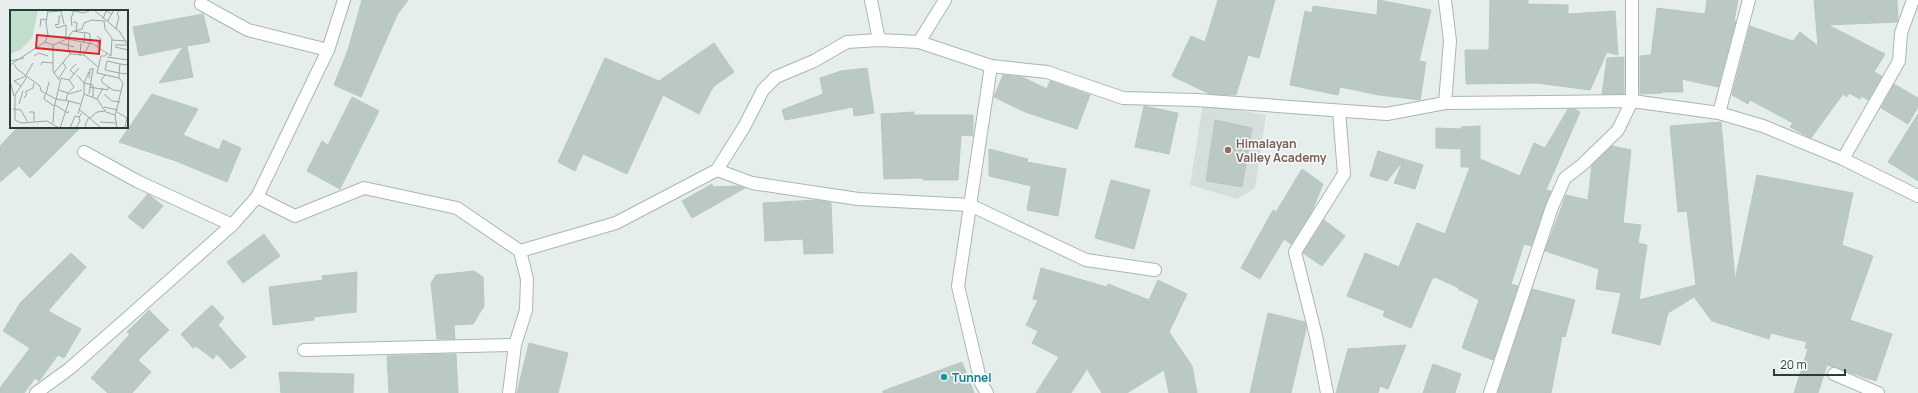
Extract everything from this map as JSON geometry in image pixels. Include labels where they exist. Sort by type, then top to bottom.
[{"type":"street","points":[[36,393],[70,369],[232,225],[257,198],[328,50],[344,0]]},
{"type":"street","points":[[871,0],[879,40]]},
{"type":"street","points":[[919,42],[945,0]]},
{"type":"street","points":[[1445,0],[1450,41],[1445,103]]},
{"type":"street","points":[[1490,393],[1552,207],[1564,178],[1582,165],[1618,130],[1632,101],[1632,0]]},
{"type":"street","points":[[1719,113],[1749,0]]},
{"type":"street","points":[[1843,159],[1899,61],[1901,33],[1913,0]]},
{"type":"street","points":[[201,4],[248,30],[328,50]]},
{"type":"street","points":[[520,251],[616,223],[717,170],[744,127],[763,90],[776,77],[814,61],[847,42],[879,40],[919,42],[991,66],[1047,72],[1123,98],[1196,100],[1387,114],[1445,103],[1632,101],[1719,113],[1763,126],[1843,159],[1918,196]]},
{"type":"street","points":[[987,393],[981,383],[958,286],[991,66]]},
{"type":"street","points":[[1327,393],[1316,336],[1295,252],[1344,174],[1339,111]]},
{"type":"street","points":[[84,152],[137,181],[232,225]]},
{"type":"street","points":[[717,170],[752,183],[858,199],[970,205],[1086,260],[1155,270]]},
{"type":"street","points":[[257,198],[295,216],[364,188],[457,208],[520,251],[527,278],[526,310],[515,345],[509,393]]},
{"type":"street","points":[[304,350],[515,345]]},
{"type":"street","points":[[1834,374],[1878,393]]},
{"type":"shaded area","name":"Himalayan Valley Academy","points":[[1203,104],[1266,115],[1255,188],[1237,199],[1190,185]]},
{"type":"building","points":[[362,0],[408,0],[397,15],[361,97],[334,85],[348,50]]},
{"type":"building","points":[[1218,0],[1275,0],[1259,58],[1248,55],[1236,95],[1210,94],[1172,76],[1191,36],[1205,42]]},
{"type":"building","points":[[1378,0],[1431,10],[1419,61],[1426,62],[1420,100],[1379,95],[1340,87],[1338,95],[1290,85],[1305,11],[1312,13],[1313,6],[1377,15]]},
{"type":"building","points":[[1490,0],[1528,0],[1528,4],[1568,5],[1568,14],[1615,11],[1618,55],[1607,52],[1590,90],[1536,83],[1466,84],[1465,50],[1489,50]]},
{"type":"building","points":[[1707,0],[1738,0],[1734,21],[1736,21],[1718,87],[1682,79],[1683,92],[1640,94],[1640,56],[1651,55],[1657,8],[1705,14]]},
{"type":"building","points":[[1814,0],[1897,0],[1898,18],[1897,22],[1828,25],[1885,54],[1874,72],[1882,76],[1868,100],[1861,96],[1860,99],[1849,93],[1847,97],[1843,94],[1811,138],[1790,127],[1793,123],[1750,100],[1748,104],[1732,95],[1750,26],[1793,41],[1800,32],[1818,46]]},
{"type":"building","points":[[203,14],[210,42],[187,46],[193,77],[159,83],[183,47],[139,56],[133,27]]},
{"type":"building","points":[[714,43],[734,72],[713,87],[699,114],[663,95],[627,174],[583,154],[575,171],[558,162],[605,58],[659,81]]},
{"type":"building","points":[[1624,57],[1624,94],[1602,94],[1607,58]]},
{"type":"building","points":[[867,68],[874,113],[854,116],[853,107],[785,120],[782,110],[823,94],[820,78],[841,71]]},
{"type":"building","points":[[1003,75],[1022,77],[1047,89],[1050,81],[1090,95],[1077,129],[1025,112],[994,97]]},
{"type":"building","points":[[1894,84],[1918,98],[1918,107],[1908,124],[1881,108]]},
{"type":"building","points":[[152,94],[198,109],[183,135],[219,150],[223,140],[241,148],[227,182],[176,161],[119,142]]},
{"type":"building","points":[[352,97],[379,111],[340,189],[307,171],[322,141],[328,145]]},
{"type":"building","points":[[1144,106],[1178,113],[1169,154],[1135,147]]},
{"type":"building","points":[[1568,109],[1574,109],[1580,112],[1546,190],[1551,191],[1531,246],[1524,244],[1511,284],[1518,286],[1493,360],[1462,348],[1479,300],[1458,289],[1459,288],[1435,277],[1432,279],[1411,328],[1383,316],[1385,311],[1347,296],[1365,253],[1399,267],[1417,223],[1445,234],[1470,167],[1461,167],[1461,149],[1436,148],[1436,128],[1461,129],[1461,127],[1480,126],[1480,159],[1520,176],[1534,143],[1545,148]]},
{"type":"building","points":[[914,112],[914,115],[973,115],[973,136],[961,135],[958,180],[923,180],[923,178],[884,179],[881,114]]},
{"type":"building","points":[[1918,114],[1918,181],[1888,162]]},
{"type":"building","points":[[1215,120],[1252,128],[1242,187],[1206,181]]},
{"type":"building","points":[[1721,122],[1735,280],[1757,175],[1853,193],[1842,245],[1873,256],[1850,320],[1892,334],[1876,381],[1827,365],[1818,393],[1794,393],[1808,349],[1805,348],[1807,342],[1771,333],[1769,339],[1712,321],[1694,297],[1668,313],[1660,345],[1612,333],[1621,293],[1596,289],[1599,269],[1545,251],[1566,195],[1588,200],[1592,165],[1612,146],[1631,150],[1623,223],[1641,225],[1638,243],[1647,245],[1639,300],[1696,285],[1687,211],[1678,212],[1670,126]]},
{"type":"building","points":[[17,128],[80,128],[30,178],[19,166],[0,182],[0,146]]},
{"type":"building","points":[[989,149],[1028,159],[1027,162],[1066,169],[1058,216],[1027,210],[1031,186],[989,176]]},
{"type":"building","points":[[1378,151],[1423,165],[1415,189],[1394,183],[1403,161],[1387,181],[1370,176]]},
{"type":"building","points":[[1302,169],[1323,184],[1312,211],[1291,244],[1284,239],[1260,279],[1241,268],[1273,210],[1276,212]]},
{"type":"building","points":[[1111,180],[1150,190],[1134,249],[1095,238]]},
{"type":"building","points":[[712,184],[713,187],[737,186],[745,188],[692,218],[682,201]]},
{"type":"building","points":[[148,194],[163,206],[143,229],[128,217]]},
{"type":"building","points":[[817,200],[831,203],[833,253],[804,254],[803,239],[765,241],[763,203]]},
{"type":"building","points":[[1324,220],[1345,236],[1322,266],[1303,253]]},
{"type":"building","points":[[264,234],[280,256],[243,283],[227,262]]},
{"type":"building","points":[[71,253],[86,267],[48,311],[81,329],[64,358],[58,355],[39,381],[35,378],[24,393],[0,393],[0,388],[30,348],[3,331],[21,302]]},
{"type":"building","points":[[1041,268],[1107,287],[1108,284],[1149,300],[1158,280],[1187,294],[1169,332],[1192,366],[1197,393],[1169,393],[1164,370],[1127,393],[1102,393],[1087,369],[1071,393],[1036,393],[1059,357],[1032,343],[1038,331],[1026,325],[1038,300],[1033,299]]},
{"type":"building","points":[[474,271],[483,277],[484,306],[473,324],[454,325],[455,339],[437,339],[431,283],[436,275]]},
{"type":"building","points":[[357,272],[356,312],[314,317],[314,320],[273,325],[269,287],[323,280],[322,276]]},
{"type":"building","points":[[1532,289],[1575,300],[1565,337],[1562,336],[1551,393],[1498,393]]},
{"type":"building","points":[[212,305],[224,318],[218,325],[246,357],[231,369],[217,354],[213,359],[196,346],[193,348],[181,334]]},
{"type":"building","points":[[149,310],[169,330],[138,360],[151,372],[132,393],[108,393],[91,378],[130,334],[127,332]]},
{"type":"building","points":[[1268,313],[1305,322],[1306,329],[1291,393],[1250,393]]},
{"type":"building","points":[[529,343],[568,353],[558,393],[517,393]]},
{"type":"building","points":[[1406,345],[1388,389],[1380,386],[1378,393],[1336,393],[1348,349]]},
{"type":"building","points":[[456,354],[458,393],[389,393],[387,356]]},
{"type":"building","name":"Tunnel","points":[[962,362],[974,393],[883,393],[883,391]]},
{"type":"building","points":[[1433,364],[1461,374],[1455,393],[1423,393]]},
{"type":"building","points":[[279,372],[354,374],[353,393],[281,393]]},
{"type":"place","name":"Himalayan Valley Academy","points":[[1228,150]]},
{"type":"place","name":"Tunnel","points":[[944,377]]}]
